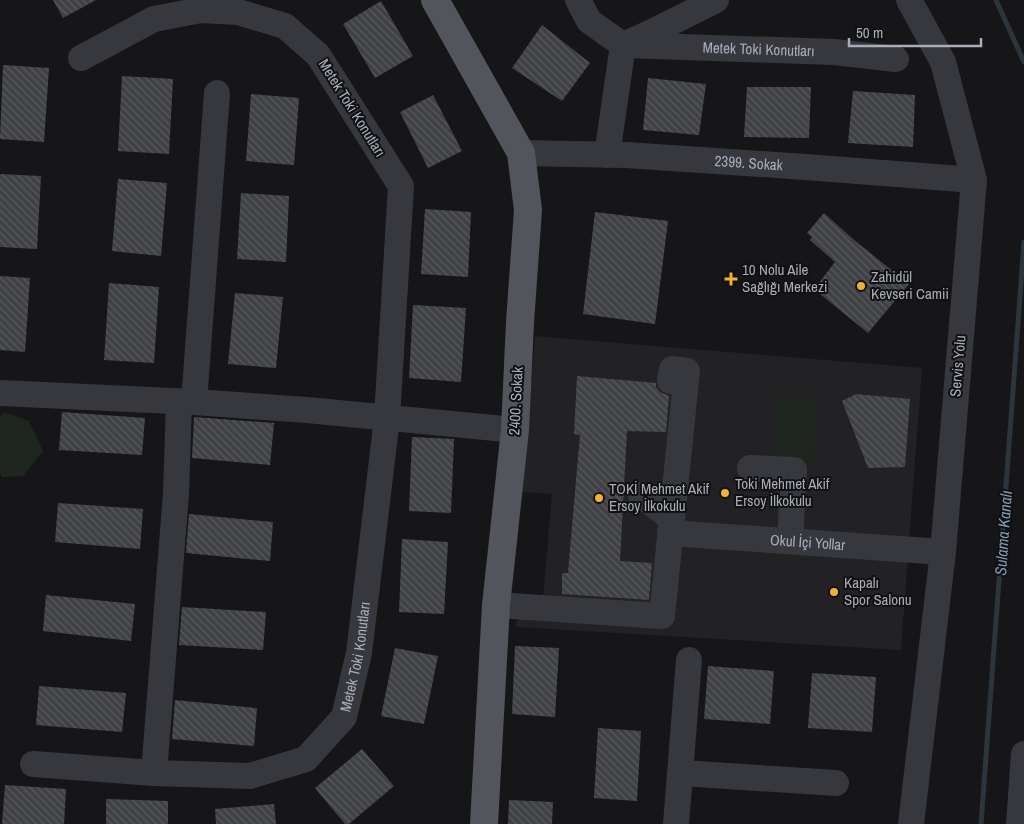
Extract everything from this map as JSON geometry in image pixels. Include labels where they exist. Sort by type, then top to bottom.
[{"type":"main road","name":"2400. Sokak","points":[[434,0],[521,154],[528,210],[515,430],[496,605],[484,824]]},
{"type":"street","points":[[578,0],[589,21],[623,44]]},
{"type":"street","points":[[623,44],[654,31],[716,0]]},
{"type":"street","name":"Servis Yolu","points":[[909,0],[943,62],[974,180],[943,552],[910,824]]},
{"type":"street","name":"Metek Toki Konutları","points":[[33,764],[154,773],[250,776],[306,759],[344,717],[359,653],[386,418],[401,186],[318,55],[285,26],[238,12],[201,10],[154,19],[81,58]]},
{"type":"street","points":[[607,156],[623,44]]},
{"type":"street","name":"Metek Toki Konutları","points":[[623,44],[834,52],[896,59]]},
{"type":"street","points":[[154,773],[176,492],[187,402],[217,93]]},
{"type":"street","name":"2399. Sokak","points":[[521,154],[626,155],[974,180]]},
{"type":"street","points":[[496,605],[662,616],[687,372],[672,369],[670,381]]},
{"type":"street","points":[[0,393],[187,402],[515,430]]},
{"type":"street","points":[[750,468],[794,470],[790,541]]},
{"type":"street","points":[[641,495],[671,526]]},
{"type":"street","name":"Okul İçi Yollar","points":[[671,526],[790,541],[943,552]]},
{"type":"street","points":[[676,824],[689,660]]},
{"type":"street","points":[[1019,824],[1024,754]]},
{"type":"street","points":[[680,773],[836,783]]},
{"type":"shaded area","name":"Toki Mehmet Akif Ersoy İlkokulu","points":[[535,336],[922,368],[901,650],[516,627],[519,600],[543,596],[552,494],[522,492]]},
{"type":"shaded area","points":[[779,397],[816,399],[812,466],[775,464]]},
{"type":"shaded area","points":[[4,412],[29,421],[43,451],[23,476],[2,477],[0,472],[0,417]]},
{"type":"building","points":[[53,0],[96,0],[63,18]]},
{"type":"building","points":[[381,1],[413,56],[375,78],[343,24]]},
{"type":"building","points":[[542,25],[590,63],[562,101],[512,68]]},
{"type":"building","points":[[3,65],[49,68],[44,142],[0,139]]},
{"type":"building","points":[[122,76],[173,79],[169,154],[118,151]]},
{"type":"building","points":[[648,78],[706,84],[699,135],[643,130]]},
{"type":"building","points":[[747,87],[811,87],[809,138],[744,137]]},
{"type":"building","points":[[853,91],[915,95],[913,147],[848,143]]},
{"type":"building","points":[[251,94],[299,98],[294,165],[246,161]]},
{"type":"building","points":[[433,95],[462,151],[428,168],[400,112]]},
{"type":"building","points":[[0,174],[41,176],[37,249],[0,247]]},
{"type":"building","points":[[118,179],[167,183],[161,256],[112,251]]},
{"type":"building","points":[[241,193],[289,196],[286,262],[237,259]]},
{"type":"building","points":[[425,209],[471,212],[468,277],[421,274]]},
{"type":"building","points":[[595,212],[668,221],[655,324],[583,314]]},
{"type":"building","name":"Zahidül Kevseri Camii","points":[[824,213],[909,284],[868,333],[814,289],[835,262],[810,240],[812,237],[807,233]]},
{"type":"building","points":[[0,276],[30,278],[25,352],[0,350]]},
{"type":"building","points":[[109,283],[159,287],[154,363],[104,360]]},
{"type":"building","points":[[235,293],[283,297],[276,368],[228,364]]},
{"type":"building","points":[[413,305],[466,308],[461,382],[409,378]]},
{"type":"building","name":"TOKİ Mehmet Akif Ersoy İlkokulu","points":[[577,376],[656,383],[656,387],[660,392],[669,396],[666,432],[627,431],[620,561],[652,563],[649,600],[562,594],[562,573],[568,573],[580,435],[574,434]]},
{"type":"building","points":[[856,394],[910,399],[905,467],[868,468],[842,401]]},
{"type":"building","points":[[62,412],[145,418],[142,455],[59,450]]},
{"type":"building","points":[[194,417],[274,423],[270,465],[192,458]]},
{"type":"building","points":[[412,437],[454,439],[451,513],[409,511]]},
{"type":"building","points":[[58,503],[143,509],[140,549],[55,542]]},
{"type":"building","points":[[189,514],[273,522],[270,561],[186,553]]},
{"type":"building","points":[[402,539],[448,542],[444,614],[399,612]]},
{"type":"building","points":[[46,595],[135,604],[131,641],[43,631]]},
{"type":"building","points":[[182,607],[266,612],[263,650],[179,645]]},
{"type":"building","points":[[515,646],[559,648],[555,717],[512,714]]},
{"type":"building","points":[[395,648],[438,656],[424,724],[381,716]]},
{"type":"building","points":[[708,666],[774,671],[770,724],[704,719]]},
{"type":"building","points":[[812,673],[876,677],[872,732],[808,728]]},
{"type":"building","points":[[39,686],[126,693],[122,732],[36,725]]},
{"type":"building","points":[[175,700],[257,708],[254,746],[172,739]]},
{"type":"building","points":[[598,728],[641,731],[637,801],[594,798]]},
{"type":"building","points":[[362,749],[394,786],[349,824],[345,824],[315,788]]},
{"type":"building","points":[[5,785],[66,789],[64,824],[2,824]]},
{"type":"building","points":[[106,799],[168,801],[168,824],[106,824]]},
{"type":"building","points":[[509,800],[553,802],[552,824],[508,824]]},
{"type":"building","points":[[274,804],[276,824],[216,824],[215,809]]},
{"type":"waterway","name":"Sulama Kanalı","points":[[996,0],[1024,62]]},
{"type":"waterway","name":"Sulama Kanalı","points":[[981,824],[1024,242]]},
{"type":"place","name":"10 Nolu Aile Sağlığı Merkezi","points":[[731,279]]},
{"type":"place","name":"Zahidül Kevseri Camii","points":[[861,286]]},
{"type":"place","name":"Toki Mehmet Akif Ersoy İlkokulu","points":[[725,493]]},
{"type":"place","name":"TOKİ Mehmet Akif Ersoy İlkokulu","points":[[599,498]]},
{"type":"place","name":"Kapalı Spor Salonu","points":[[834,592]]}]
